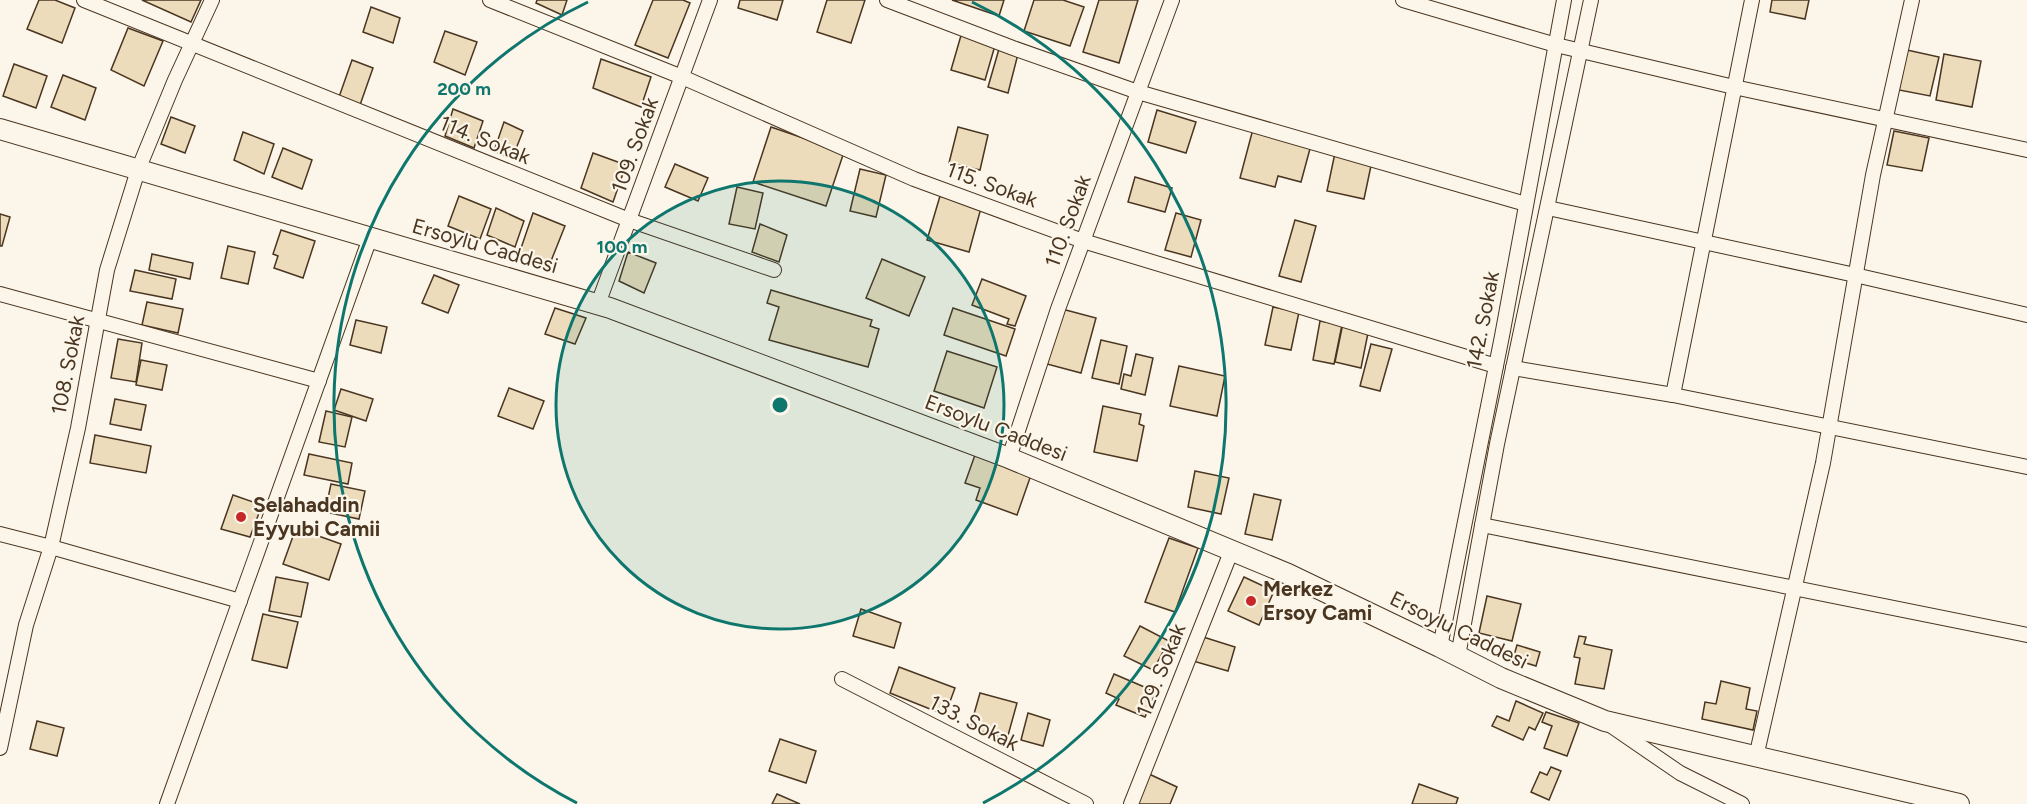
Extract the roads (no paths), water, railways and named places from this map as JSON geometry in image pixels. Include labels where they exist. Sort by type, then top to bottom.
[{"type":"street","name":"114. Sokak","points":[[84,0],[629,220],[774,270]]},
{"type":"street","name":"108. Sokak","points":[[0,748],[26,625],[51,547],[78,428],[106,270],[138,170],[212,0]]},
{"type":"street","name":"115. Sokak","points":[[490,0],[682,77],[914,179],[1083,241],[1496,366]]},
{"type":"street","name":"109. Sokak","points":[[598,304],[710,0]]},
{"type":"street","points":[[887,0],[1138,92],[1526,204]]},
{"type":"street","name":"110. Sokak","points":[[1010,458],[1058,309],[1172,0]]},
{"type":"street","points":[[1403,0],[1556,45],[1734,87],[2027,150]]},
{"type":"street","name":"142. Sokak","points":[[1440,647],[1496,366],[1564,0]]},
{"type":"street","points":[[1458,656],[1513,368],[1591,0]]},
{"type":"street","points":[[1674,395],[1752,0]]},
{"type":"street","points":[[1756,757],[1829,426],[1873,175],[1912,0]]},
{"type":"street","name":"Ersoylu Caddesi","points":[[0,129],[598,304],[1010,458],[1288,574],[1501,678],[1605,722],[1959,804]]},
{"type":"street","points":[[1548,208],[2027,315]]},
{"type":"street","points":[[167,804],[370,238]]},
{"type":"street","points":[[0,294],[319,381]]},
{"type":"street","points":[[1513,368],[1674,395],[2027,467]]},
{"type":"street","points":[[1482,525],[2027,635]]},
{"type":"street","points":[[0,534],[240,601]]},
{"type":"street","name":"129. Sokak","points":[[1131,804],[1231,552]]},
{"type":"street","name":"133. Sokak","points":[[843,679],[1086,804]]},
{"type":"street","points":[[1605,722],[1680,773],[1742,804]]},
{"type":"place","name":"Selahaddin Eyyubi Camii","points":[[241,517]]},
{"type":"place","name":"Merkez Ersoy Cami","points":[[1251,601]]}]
